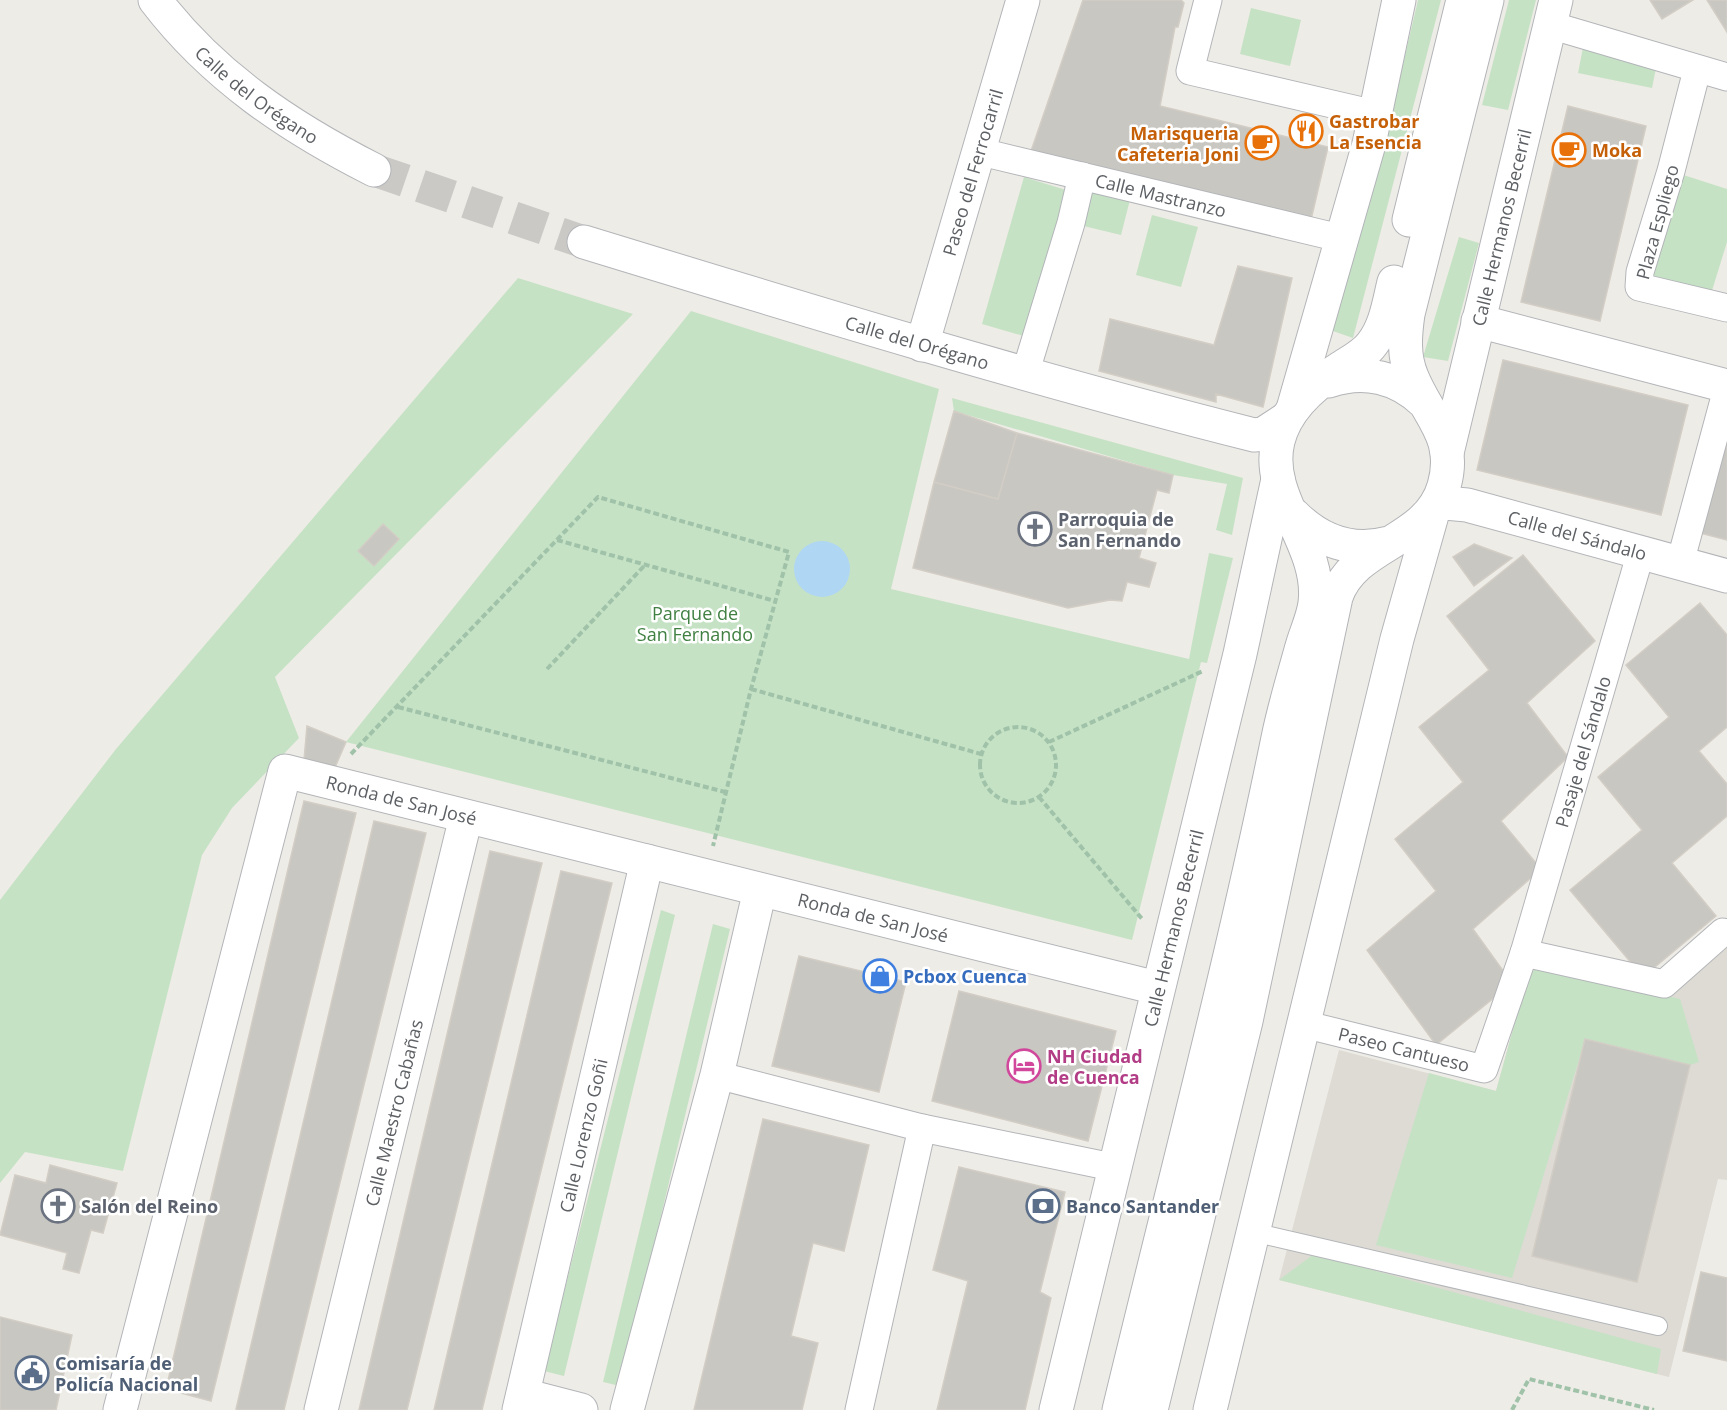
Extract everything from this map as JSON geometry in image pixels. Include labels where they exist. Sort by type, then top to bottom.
[{"type":"street","name":"Calle del Orégano","points":[[155,0],[203,56],[228,78],[277,116],[323,144],[374,170]]},
{"type":"street","name":"Paseo del Ferrocarril","points":[[922,345],[1023,0]]},
{"type":"street","points":[[1208,0],[1190,71],[1375,114]]},
{"type":"street","name":"Calle Hermanos Becerril","points":[[1056,1410],[1117,1168],[1166,948],[1240,654],[1280,483],[1278,442],[1298,406],[1344,239],[1375,114],[1399,0]]},
{"type":"street","points":[[1119,1410],[1210,1040],[1279,733],[1314,607],[1316,582],[1311,560],[1280,483],[1254,435],[1263,434],[1365,352],[1381,330],[1463,0]]},
{"type":"street","name":"Calle Hermanos Becerril","points":[[1448,459],[1441,427],[1411,375],[1406,352],[1408,314],[1487,0]]},
{"type":"street","points":[[1553,12],[1697,70],[1727,77]]},
{"type":"street","name":"Calle Hermanos Becerril","points":[[1210,1410],[1397,639],[1434,508],[1444,488],[1448,459],[1478,321],[1553,12]]},
{"type":"street","name":"Plaza Espliego","points":[[1697,70],[1671,171],[1640,272],[1639,287],[1727,308]]},
{"type":"street","name":"Calle Mastranzo","points":[[977,152],[1344,239]]},
{"type":"street","points":[[1025,374],[1071,223],[1082,176]]},
{"type":"street","name":"Calle del Orégano","points":[[584,242],[922,345],[1254,435]]},
{"type":"street","points":[[1478,321],[1727,387],[1680,563]]},
{"type":"street","name":"Calle Hermanos Becerril","points":[[1298,406],[1349,376],[1377,376],[1404,386],[1426,404]]},
{"type":"street","name":"Calle del Sándalo","points":[[1448,459],[1454,480],[1464,494],[1484,510],[1727,576]]},
{"type":"street","name":"Calle Hermanos Becerril","points":[[1280,483],[1304,525],[1327,540],[1366,547],[1393,541]]},
{"type":"street","points":[[1434,508],[1455,502],[1484,510]]},
{"type":"street","name":"Calle Hermanos Becerril","points":[[1150,1410],[1246,1021],[1331,613],[1339,586],[1347,575],[1369,556],[1420,525],[1434,508]]},
{"type":"street","name":"Pasaje del Sándalo","points":[[1524,953],[1641,552]]},
{"type":"street","name":"Ronda de San José","points":[[120,1410],[285,771],[1157,988]]},
{"type":"street","name":"Calle Maestro Cabañas","points":[[321,1410],[466,817]]},
{"type":"street","name":"Calle Lorenzo Goñi","points":[[521,1402],[647,861]]},
{"type":"street","points":[[627,1410],[717,1075],[760,890]]},
{"type":"street","points":[[1524,953],[1664,984],[1726,927]]},
{"type":"street","name":"Paseo Cantueso","points":[[1303,1024],[1484,1070],[1524,953]]},
{"type":"street","points":[[717,1075],[922,1128],[1117,1168]]},
{"type":"street","points":[[859,1410],[922,1128]]},
{"type":"street","points":[[521,1402],[581,1410]]},
{"type":"lane","points":[[1253,1232],[1658,1326]]},
{"type":"path","points":[[326,782],[598,497],[789,552],[751,689],[706,876]]},
{"type":"path","points":[[557,540],[775,601]]},
{"type":"path","points":[[547,669],[645,565]]},
{"type":"path","points":[[1049,742],[1240,654]]},
{"type":"path","points":[[751,689],[981,754]]},
{"type":"path","points":[[397,707],[725,792]]},
{"type":"path","points":[[1005,728],[1029,728],[1049,742],[1056,762],[1056,772],[1047,790],[1039,797],[1027,802],[1013,803],[1000,799],[990,791],[980,767],[981,754],[986,743],[1005,728]]},
{"type":"path","points":[[1039,797],[1166,948]]},
{"type":"path","points":[[1512,1410],[1529,1378],[1654,1410]]},
{"type":"shaded area","points":[[1724,946],[1727,947],[1727,1180],[1718,1179],[1669,1377],[1279,1280],[1339,1050],[1496,1091],[1531,964],[1667,995]]},
{"type":"green space","points":[[1418,0],[1441,0],[1353,338],[1327,329],[1396,94]]},
{"type":"green space","points":[[1509,0],[1536,0],[1508,110],[1482,105]]},
{"type":"green space","points":[[1251,8],[1301,20],[1290,66],[1240,54]]},
{"type":"green space","points":[[1587,27],[1661,43],[1652,88],[1578,73]]},
{"type":"green space","points":[[1671,171],[1727,189],[1727,242],[1711,294],[1640,272]]},
{"type":"green space","points":[[1082,176],[1133,188],[1121,235],[1071,223]]},
{"type":"green space","points":[[1024,177],[1069,191],[1027,337],[982,324]]},
{"type":"green space","points":[[1152,215],[1198,227],[1181,287],[1136,275]]},
{"type":"green space","points":[[1459,237],[1479,243],[1448,361],[1423,357]]},
{"type":"green space","points":[[518,278],[633,314],[275,677],[299,738],[232,808],[202,855],[123,1171],[25,1152],[0,1183],[0,900],[116,749]]},
{"type":"green space","name":"Parque de San Fernando","points":[[691,311],[939,389],[891,589],[1189,659],[1209,553],[1233,558],[1207,663],[1201,662],[1132,940],[346,742]]},
{"type":"green space","points":[[952,398],[1243,478],[1232,535],[1216,530],[1227,484],[1173,475],[954,411]]},
{"type":"green space","points":[[661,910],[675,915],[564,1376],[544,1371]]},
{"type":"green space","points":[[713,924],[730,929],[620,1386],[603,1382]]},
{"type":"green space","points":[[1531,964],[1680,999],[1699,1062],[1690,1065],[1585,1040],[1512,1278],[1376,1245],[1429,1073],[1496,1091]]},
{"type":"green space","points":[[1314,1254],[1661,1349],[1657,1374],[1279,1280]]},
{"type":"water","points":[[822,541],[833,543],[842,549],[848,558],[850,569],[848,580],[842,589],[833,595],[822,597],[811,595],[802,589],[796,580],[794,569],[796,558],[802,549],[811,543]]},
{"type":"building","points":[[1083,0],[1181,0],[1184,3],[1178,27],[1175,27],[1160,106],[1328,147],[1310,224],[1029,157]]},
{"type":"building","points":[[1650,0],[1693,0],[1662,19]]},
{"type":"building","points":[[1707,0],[1727,0],[1727,32]]},
{"type":"building","points":[[1568,106],[1646,126],[1600,321],[1521,302]]},
{"type":"building","points":[[1238,266],[1292,278],[1263,407],[1216,394],[1216,402],[1099,371],[1110,319],[1214,345]]},
{"type":"building","points":[[1503,360],[1688,405],[1661,515],[1477,470]]},
{"type":"building","points":[[954,411],[1017,433],[998,499],[934,482]]},
{"type":"building","points":[[1727,411],[1727,540],[1700,533]]},
{"type":"building","name":"Parroquia de San Fernando","points":[[1017,433],[1173,475],[1169,493],[1157,490],[1139,558],[1156,563],[1149,587],[1127,582],[1122,601],[1110,600],[1068,608],[913,568],[934,482],[998,499]]},
{"type":"building","points":[[383,524],[399,539],[374,566],[358,551]]},
{"type":"building","points":[[1474,544],[1512,558],[1474,586],[1453,557]]},
{"type":"building","points":[[1523,555],[1595,641],[1527,703],[1568,757],[1501,821],[1541,869],[1473,929],[1512,983],[1436,1045],[1367,950],[1436,891],[1395,839],[1463,782],[1419,727],[1489,670],[1447,616]]},
{"type":"building","points":[[1700,603],[1727,635],[1727,727],[1699,751],[1727,784],[1727,816],[1672,863],[1716,916],[1643,977],[1570,890],[1642,830],[1598,777],[1669,717],[1626,665]]},
{"type":"building","points":[[307,726],[346,742],[333,772],[304,760]]},
{"type":"building","points":[[304,801],[356,813],[211,1401],[166,1389]]},
{"type":"building","points":[[374,821],[426,833],[284,1410],[238,1410],[236,1409]]},
{"type":"building","points":[[490,851],[542,863],[407,1410],[359,1410]]},
{"type":"building","points":[[561,871],[612,883],[482,1410],[434,1410]]},
{"type":"building","points":[[799,956],[906,982],[879,1092],[772,1066]]},
{"type":"building","name":"NH Ciudad de Cuenca","points":[[959,991],[1116,1031],[1088,1141],[932,1101]]},
{"type":"building","points":[[1585,1039],[1690,1065],[1637,1282],[1532,1256]]},
{"type":"building","points":[[763,1119],[869,1145],[844,1251],[813,1243],[791,1336],[818,1343],[802,1410],[694,1410]]},
{"type":"building","name":"Salón del Reino","points":[[50,1165],[117,1183],[103,1233],[91,1230],[79,1273],[63,1269],[67,1253],[0,1235],[15,1175],[46,1183]]},
{"type":"building","points":[[959,1167],[1065,1192],[1040,1292],[1051,1298],[1025,1410],[937,1410],[968,1281],[933,1270]]},
{"type":"building","points":[[1701,1272],[1727,1278],[1727,1361],[1683,1351]]},
{"type":"building","name":"Comisaría de Policía Nacional","points":[[0,1317],[72,1335],[56,1410],[0,1410]]},
{"type":"tunnel","points":[[374,170],[584,242]]},
{"type":"place","name":"Gastrobar La Esencia","points":[[1306,131]]},
{"type":"place","name":"Marisqueria Cafeteria Joni","points":[[1262,143]]},
{"type":"place","name":"Moka","points":[[1569,150]]},
{"type":"place","name":"Parroquia de San Fernando","points":[[1035,529]]},
{"type":"place","name":"Pcbox Cuenca","points":[[880,976]]},
{"type":"place","name":"NH Ciudad de Cuenca","points":[[1024,1066]]},
{"type":"place","name":"Salón del Reino","points":[[58,1206]]},
{"type":"place","name":"Banco Santander","points":[[1043,1206]]},
{"type":"place","name":"Comisaría de Policía Nacional","points":[[32,1373]]}]
